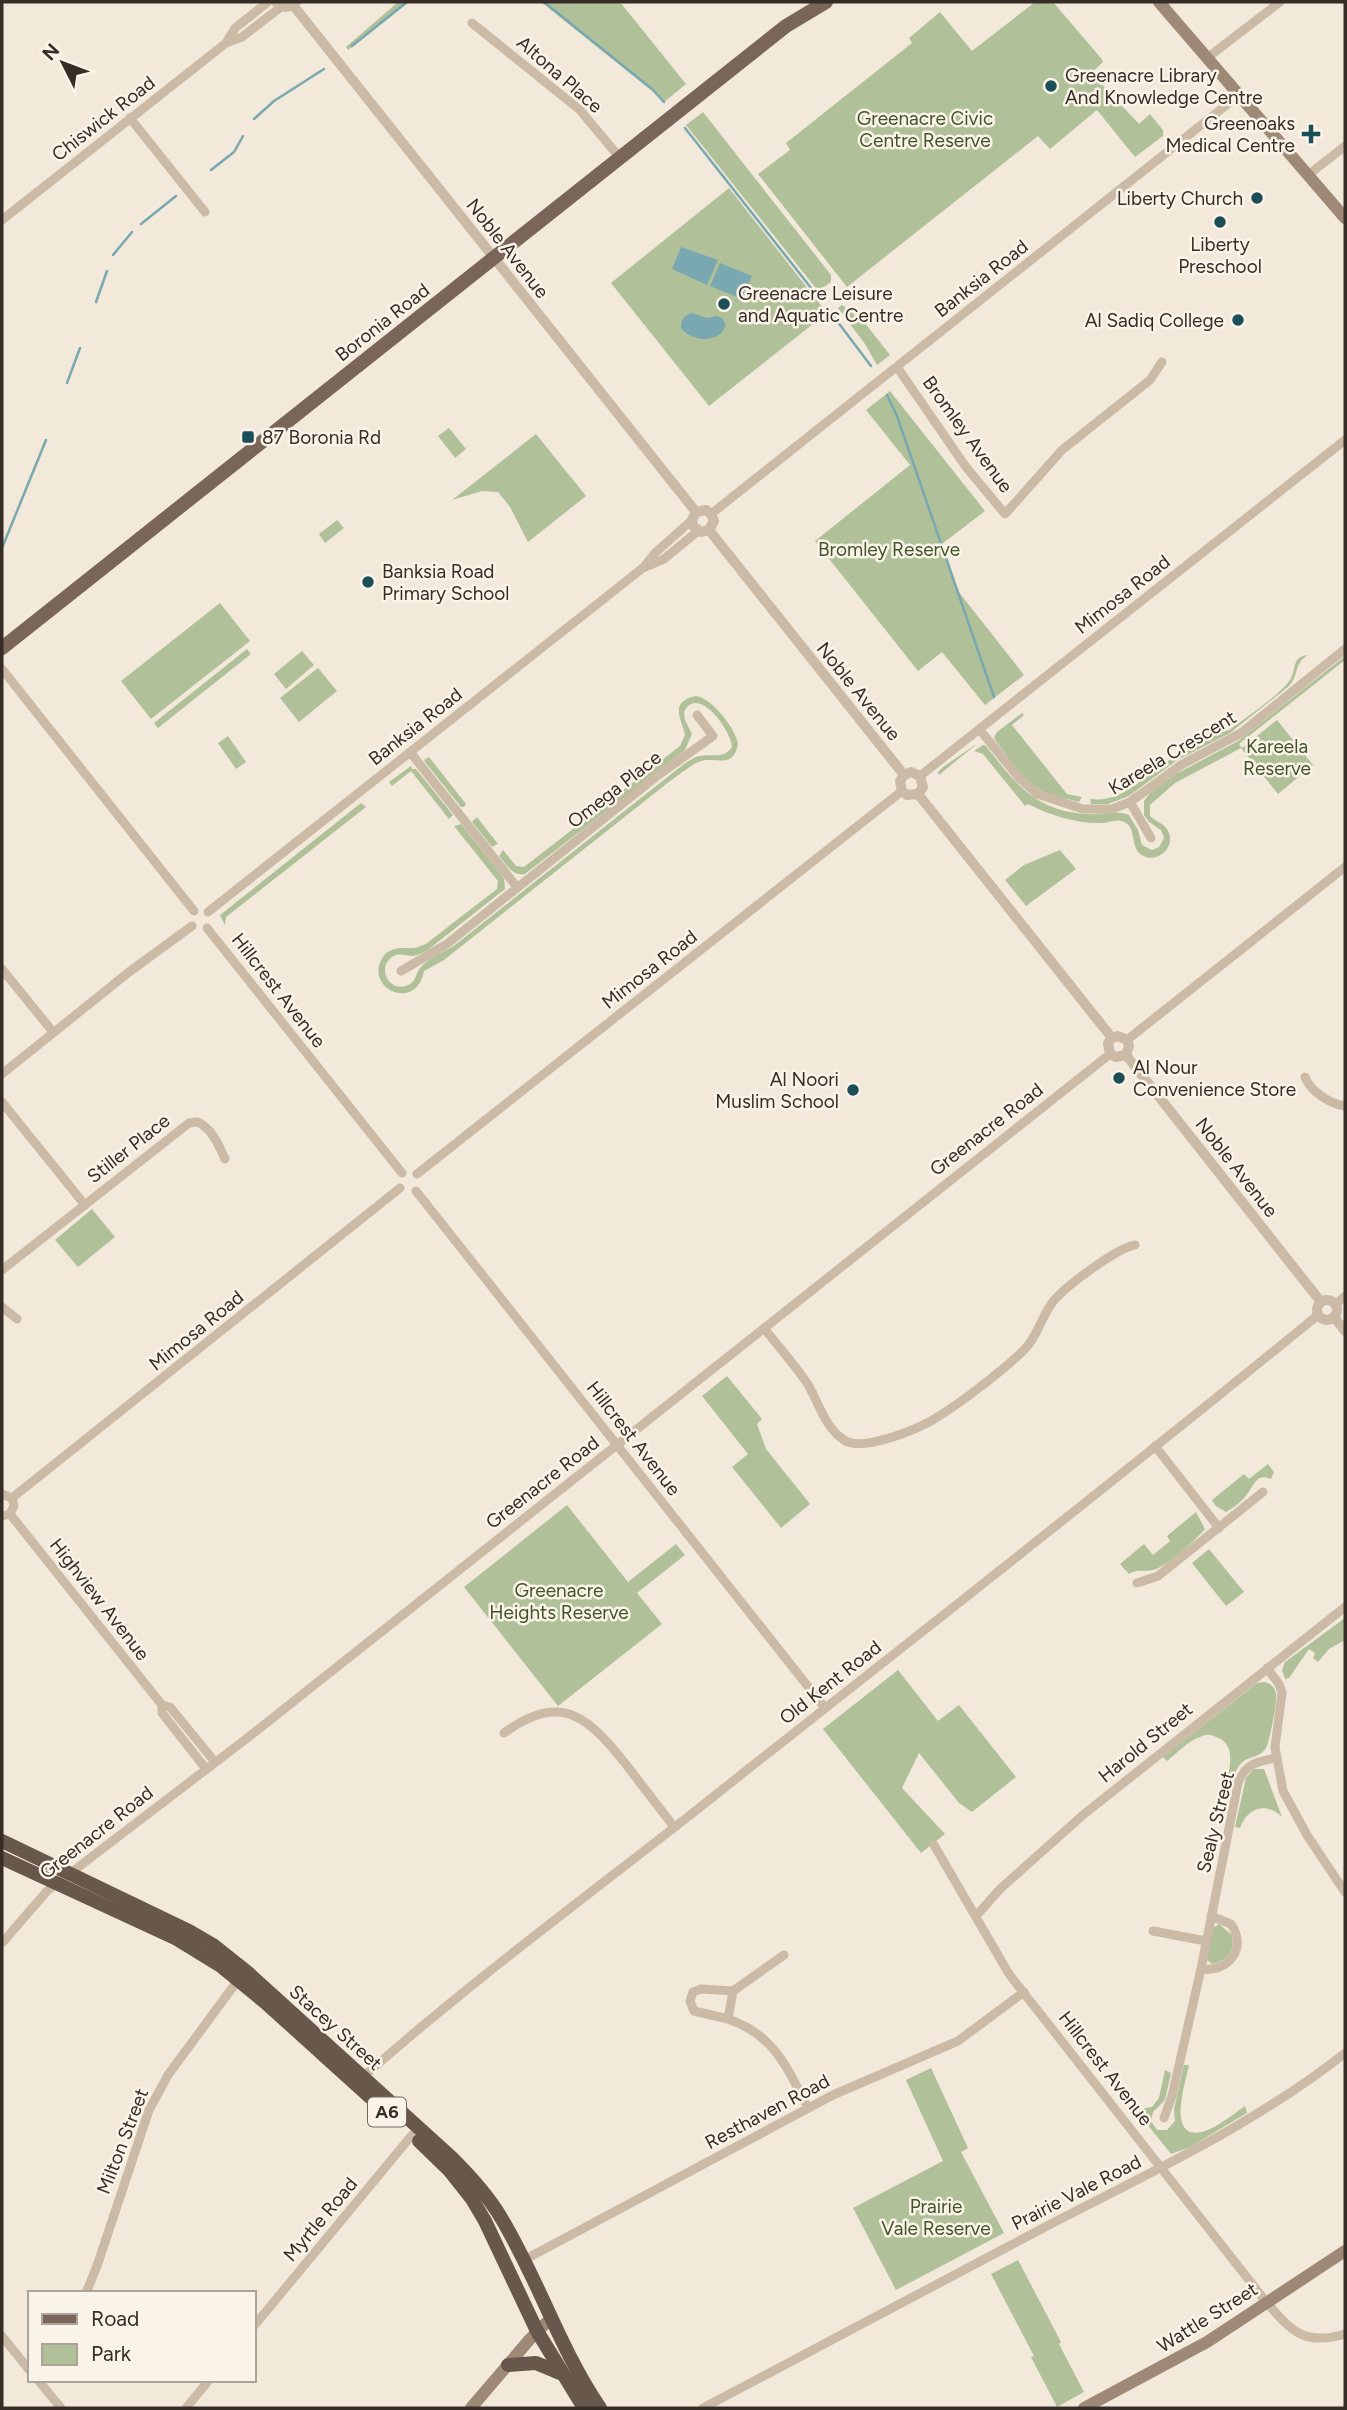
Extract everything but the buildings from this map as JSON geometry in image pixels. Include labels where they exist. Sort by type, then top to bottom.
[{"type":"highway","name":"Stacey Street","points":[[2,1841],[213,1945],[247,1972],[452,2158],[480,2187],[500,2216],[577,2371],[600,2408]]},
{"type":"highway","name":"Stacey Street","points":[[2,1858],[177,1939],[221,1966],[412,2135],[449,2170],[472,2199],[537,2331],[584,2408]]},
{"type":"highway","points":[[508,2365],[536,2363],[561,2373]]},
{"type":"main road","name":"Boronia Road","points":[[786,26],[808,2]]},
{"type":"main road","name":"Boronia Road","points":[[2,648],[786,26],[826,2]]},
{"type":"main road","points":[[1159,2],[1345,218]]},
{"type":"main road","name":"Wattle Street","points":[[1084,2408],[1183,2356],[1345,2251]]},
{"type":"main road","points":[[471,2408],[550,2319]]},
{"type":"street","name":"Chiswick Road","points":[[226,43],[235,28],[268,2]]},
{"type":"street","points":[[1208,58],[1280,2]]},
{"type":"street","name":"Chiswick Road","points":[[2,220],[226,43],[242,37],[287,4]]},
{"type":"street","name":"Noble Avenue","points":[[287,4],[494,258],[694,516]]},
{"type":"street","name":"Altona Place","points":[[472,23],[580,110],[620,158]]},
{"type":"street","name":"Banksia Road","points":[[711,514],[1239,95]]},
{"type":"street","points":[[130,118],[205,212]]},
{"type":"street","points":[[1308,175],[1345,146]]},
{"type":"street","name":"Bromley Avenue","points":[[897,367],[966,467],[1005,514],[1062,450],[1150,380],[1162,362]]},
{"type":"street","name":"Mimosa Road","points":[[920,776],[1345,440]]},
{"type":"street","points":[[706,510],[713,521],[704,530],[693,526],[694,516],[706,510]]},
{"type":"street","name":"Banksia Road","points":[[208,912],[644,567],[694,516]]},
{"type":"street","name":"Noble Avenue","points":[[704,530],[904,775]]},
{"type":"street","name":"Banksia Road","points":[[644,567],[664,559],[704,530]]},
{"type":"street","name":"Kareela Crescent","points":[[980,730],[1019,778],[1044,797],[1089,810],[1112,809],[1130,802],[1172,770],[1241,733],[1345,649]]},
{"type":"street","points":[[2,668],[194,911]]},
{"type":"street","name":"Omega Place","points":[[401,971],[438,950],[713,736],[697,715]]},
{"type":"street","points":[[410,752],[517,887]]},
{"type":"street","points":[[911,772],[920,776],[923,788],[918,794],[908,795],[902,791],[900,784],[904,775],[911,772]]},
{"type":"street","name":"Mimosa Road","points":[[417,1174],[902,791]]},
{"type":"street","points":[[918,794],[1112,1038]]},
{"type":"street","points":[[1130,802],[1151,838]]},
{"type":"street","points":[[1127,1040],[1345,867]]},
{"type":"street","points":[[200,908],[208,912],[211,922],[207,928],[201,930],[192,926],[190,916],[194,911],[200,908]]},
{"type":"street","points":[[2,1074],[192,926]]},
{"type":"street","name":"Hillcrest Avenue","points":[[207,928],[402,1173]]},
{"type":"street","points":[[2,970],[53,1032]]},
{"type":"street","points":[[1118,1036],[1127,1040],[1129,1049],[1126,1055],[1116,1057],[1110,1054],[1108,1043],[1112,1038],[1118,1036]]},
{"type":"street","name":"Greenacre Road","points":[[2,1943],[39,1898],[57,1883],[617,1445],[1110,1054]]},
{"type":"street","name":"Noble Avenue","points":[[1126,1055],[1321,1302]]},
{"type":"street","points":[[1305,1077],[1315,1090],[1336,1104],[1345,1106]]},
{"type":"street","name":"Stiller Place","points":[[2,1102],[85,1205]]},
{"type":"street","name":"Stiller Place","points":[[2,1270],[194,1118],[212,1134],[225,1159]]},
{"type":"street","points":[[412,1171],[417,1174],[420,1184],[416,1191],[406,1192],[400,1188],[398,1178],[402,1173],[412,1171]]},
{"type":"street","name":"Mimosa Road","points":[[12,1498],[400,1188]]},
{"type":"street","name":"Hillcrest Avenue","points":[[416,1191],[825,1708]]},
{"type":"street","points":[[764,1328],[807,1383],[820,1413],[839,1436],[851,1444],[864,1445],[931,1421],[979,1386],[1024,1350],[1054,1299],[1115,1252],[1135,1245]]},
{"type":"street","points":[[1336,1304],[1345,1296]]},
{"type":"street","points":[[1327,1299],[1336,1304],[1337,1312],[1334,1317],[1326,1320],[1318,1315],[1317,1309],[1321,1302],[1327,1299]]},
{"type":"street","points":[[2,1307],[17,1320]]},
{"type":"street","name":"Old Kent Road","points":[[363,2077],[442,2010],[1318,1315]]},
{"type":"street","points":[[1334,1317],[1345,1331]]},
{"type":"street","points":[[1155,1446],[1219,1528]]},
{"type":"street","points":[[1138,1583],[1158,1576],[1263,1492]]},
{"type":"street","points":[[2,1494],[12,1498],[14,1506],[6,1515]]},
{"type":"street","name":"Highview Avenue","points":[[6,1515],[162,1705],[170,1707],[210,1765]]},
{"type":"street","name":"Harold Street","points":[[976,1916],[1000,1889],[1083,1815],[1345,1606]]},
{"type":"street","points":[[1267,1668],[1282,1693],[1275,1732],[1276,1758],[1283,1791],[1319,1855],[1345,1892]]},
{"type":"street","points":[[504,1733],[529,1717],[543,1713],[565,1714],[582,1720],[602,1735],[674,1827]]},
{"type":"street","name":"Sealy Street","points":[[1164,2118],[1172,2096],[1241,1774],[1253,1764],[1276,1758]]},
{"type":"street","name":"Hillcrest Avenue","points":[[934,1845],[1009,1974],[1267,2303],[1286,2324],[1304,2336],[1321,2339],[1345,2334]]},
{"type":"street","points":[[1200,1969],[1222,1967],[1232,1960],[1237,1948],[1237,1935],[1230,1924],[1211,1916]]},
{"type":"street","points":[[1153,1931],[1206,1941]]},
{"type":"street","points":[[784,1955],[733,1991],[697,1990],[690,2001],[694,2011],[728,2019],[749,2028],[772,2046],[808,2108]]},
{"type":"street","name":"Milton Street","points":[[87,2291],[149,2110],[168,2075],[238,1980]]},
{"type":"street","points":[[728,2019],[733,1991]]},
{"type":"street","name":"Resthaven Road","points":[[524,2260],[843,2090],[958,2041],[1024,1992]]},
{"type":"street","name":"Prairie Vale Road","points":[[703,2408],[1212,2141],[1312,2079],[1345,2053]]},
{"type":"street","name":"Myrtle Road","points":[[256,2324],[412,2135]]},
{"type":"street","points":[[2,2336],[28,2366]]},
{"type":"street","points":[[40,2382],[61,2408]]},
{"type":"street","points":[[186,2408],[207,2382]]},
{"type":"green space","points":[[398,2],[409,2],[348,50],[346,47]]},
{"type":"green space","points":[[541,2],[620,2],[686,84],[663,103],[657,95]]},
{"type":"green space","name":"Greenacre Civic Centre Reserve","points":[[1035,2],[1053,2],[1101,58],[1103,62],[1091,73],[1139,124],[1150,114],[1163,130],[1163,136],[1135,157],[1097,110],[1050,149],[1038,136],[847,287],[758,174],[790,150],[786,143],[912,43],[909,38],[940,12],[972,51]]},
{"type":"green space","points":[[703,112],[831,275],[831,282],[818,291],[686,125]]},
{"type":"green space","name":"Greenacre Leisure and Aquatic Centre","points":[[729,188],[827,313],[709,406],[611,283]]},
{"type":"green space","points":[[842,305],[864,322],[890,355],[877,365],[838,308]]},
{"type":"green space","name":"Bromley Reserve","points":[[890,391],[985,511],[942,544],[958,591],[1024,675],[985,705],[942,652],[918,671],[815,541],[910,465],[866,410]]},
{"type":"green space","points":[[449,428],[466,449],[455,458],[438,436]]},
{"type":"green space","points":[[536,434],[586,496],[528,542],[510,507],[498,492],[482,491],[452,500]]},
{"type":"green space","points":[[337,520],[344,528],[325,543],[319,534]]},
{"type":"green space","points":[[220,603],[250,641],[151,719],[121,681]]},
{"type":"green space","points":[[247,649],[251,654],[158,728],[154,723]]},
{"type":"green space","points":[[302,651],[314,665],[286,689],[274,674]]},
{"type":"green space","points":[[1308,655],[1300,662],[1289,686],[1230,733],[1176,761],[1129,796],[1108,804],[1091,804],[1090,799],[1102,799],[1122,793],[1175,757],[1227,729],[1228,731],[1278,693],[1290,680],[1299,658]]},
{"type":"green space","name":"Kareela Reserve","points":[[1345,656],[1345,660],[1239,744],[1242,748],[1277,720],[1313,765],[1278,794],[1241,748],[1175,783],[1150,805],[1150,816],[1167,829],[1170,836],[1170,842],[1163,853],[1151,858],[1145,857],[1136,849],[1132,831],[1127,823],[1117,820],[1083,822],[1054,815],[1028,804],[1025,806],[983,754],[974,751],[986,746],[1017,783],[1040,801],[1053,807],[1086,814],[1129,815],[1138,830],[1142,845],[1152,850],[1159,847],[1164,838],[1161,830],[1144,815],[1144,801],[1150,793],[1176,774],[1238,741]]},
{"type":"green space","points":[[318,668],[337,691],[299,722],[280,698]]},
{"type":"green space","points":[[696,696],[716,708],[733,730],[738,744],[732,757],[727,760],[698,762],[670,781],[444,960],[424,971],[419,984],[411,991],[392,991],[384,985],[379,976],[379,965],[386,953],[397,948],[415,948],[427,943],[497,889],[498,881],[454,826],[461,824],[504,878],[505,889],[429,949],[415,956],[400,954],[392,957],[387,962],[385,974],[392,984],[397,986],[410,984],[425,963],[455,945],[684,764],[698,756],[721,755],[729,751],[732,747],[731,740],[721,722],[705,706],[697,703],[690,705],[684,712],[692,734],[685,750],[525,874],[513,872],[499,856],[503,850],[516,866],[524,867],[680,746],[685,735],[679,707],[682,702]]},
{"type":"green space","points":[[1022,713],[1024,715],[1012,725],[1067,794],[1082,797],[1079,802],[1038,789],[1018,770],[995,740],[997,732]]},
{"type":"green space","points":[[228,736],[246,762],[236,769],[218,743]]},
{"type":"green space","points":[[978,743],[939,775],[938,772],[943,767]]},
{"type":"green space","points":[[429,757],[466,804],[464,807],[461,807],[425,762]]},
{"type":"green space","points":[[411,766],[453,815],[449,819],[411,771],[392,786],[389,782]]},
{"type":"green space","points":[[361,803],[366,807],[226,917],[225,925],[220,915]]},
{"type":"green space","points":[[477,817],[498,844],[492,847],[472,822]]},
{"type":"green space","points":[[1060,850],[1076,869],[1026,906],[1005,880],[1024,865]]},
{"type":"green space","points":[[92,1209],[115,1237],[78,1267],[55,1240]]},
{"type":"green space","points":[[727,1376],[762,1419],[757,1424],[766,1449],[810,1504],[781,1528],[732,1467],[748,1454],[702,1396]]},
{"type":"green space","points":[[1268,1464],[1274,1472],[1271,1479],[1258,1479],[1243,1499],[1226,1512],[1216,1506],[1212,1500],[1244,1474],[1249,1479]]},
{"type":"green space","name":"Greenacre Heights Reserve","points":[[567,1505],[628,1582],[676,1544],[685,1555],[637,1593],[662,1624],[558,1706],[464,1587]]},
{"type":"green space","points":[[1196,1512],[1205,1529],[1168,1562],[1152,1570],[1129,1574],[1120,1564],[1144,1544],[1153,1555],[1170,1541],[1167,1536]]},
{"type":"green space","points":[[1209,1549],[1244,1592],[1226,1606],[1192,1563]]},
{"type":"green space","points":[[1345,1618],[1345,1640],[1329,1649],[1318,1662],[1313,1658],[1315,1653],[1309,1649],[1289,1678],[1285,1679],[1282,1670],[1285,1662]]},
{"type":"green space","points":[[898,1670],[938,1721],[959,1705],[1016,1777],[972,1812],[959,1803],[919,1753],[902,1788],[945,1834],[921,1853],[823,1729]]},
{"type":"green space","points":[[1265,1682],[1274,1688],[1276,1698],[1267,1745],[1258,1755],[1242,1763],[1234,1776],[1228,1776],[1230,1759],[1226,1744],[1212,1735],[1204,1735],[1191,1741],[1167,1761],[1163,1757],[1257,1683]]},
{"type":"green space","points":[[1254,1769],[1264,1769],[1282,1817],[1270,1809],[1258,1809],[1247,1816],[1240,1828],[1235,1827],[1246,1778]]},
{"type":"green space","points":[[1219,1924],[1232,1935],[1232,1945],[1226,1957],[1212,1964],[1206,1959],[1213,1928]]},
{"type":"green space","points":[[1184,2065],[1189,2065],[1182,2095],[1181,2119],[1184,2127],[1191,2132],[1202,2132],[1245,2106],[1247,2113],[1190,2147],[1171,2154],[1131,2104],[1139,2109],[1152,2107],[1159,2098],[1165,2070],[1171,2073],[1165,2100],[1153,2112],[1151,2121],[1157,2130],[1167,2130],[1175,2121],[1174,2109]]},
{"type":"green space","name":"Prairie Vale Reserve","points":[[931,2068],[968,2148],[961,2152],[1004,2233],[896,2290],[853,2208],[943,2161],[906,2080]]},
{"type":"green space","name":"Prairie Vale Reserve","points":[[1018,2260],[1084,2392],[1057,2407],[991,2274]]},
{"type":"water","points":[[681,247],[718,260],[707,285],[672,269]]},
{"type":"water","points":[[720,263],[752,276],[742,299],[710,286]]},
{"type":"water","points":[[692,313],[707,318],[722,318],[726,325],[723,331],[712,338],[691,336],[681,328],[684,318]]},
{"type":"waterway","points":[[352,46],[407,2]]},
{"type":"waterway","points":[[544,2],[652,89],[664,102]]},
{"type":"waterway","points":[[254,119],[274,101],[324,69]]},
{"type":"waterway","points":[[685,128],[815,293]]},
{"type":"waterway","points":[[211,170],[234,152],[243,136]]},
{"type":"waterway","points":[[141,224],[176,196]]},
{"type":"waterway","points":[[113,255],[132,232]]},
{"type":"waterway","points":[[96,302],[107,271]]},
{"type":"waterway","points":[[828,309],[871,366]]},
{"type":"waterway","points":[[67,383],[80,348]]},
{"type":"waterway","points":[[887,395],[897,416],[994,697]]},
{"type":"waterway","points":[[2,548],[46,440]]},
{"type":"place","name":"Greenacre Library And Knowledge Centre","points":[[1051,86]]},
{"type":"place","name":"Greenoaks Medical Centre","points":[[1311,134]]},
{"type":"place","name":"Liberty Church","points":[[1257,198]]},
{"type":"place","name":"Liberty Preschool","points":[[1220,222]]},
{"type":"place","name":"Greenacre Leisure and Aquatic Centre","points":[[724,304]]},
{"type":"place","name":"Al Sadiq College","points":[[1238,320]]},
{"type":"place","name":"87 Boronia Rd","points":[[248,437]]},
{"type":"place","name":"Banksia Road Primary School","points":[[368,582]]},
{"type":"place","name":"Al Nour Convenience Store","points":[[1119,1078]]},
{"type":"place","name":"Al Noori Muslim School","points":[[853,1090]]}]
